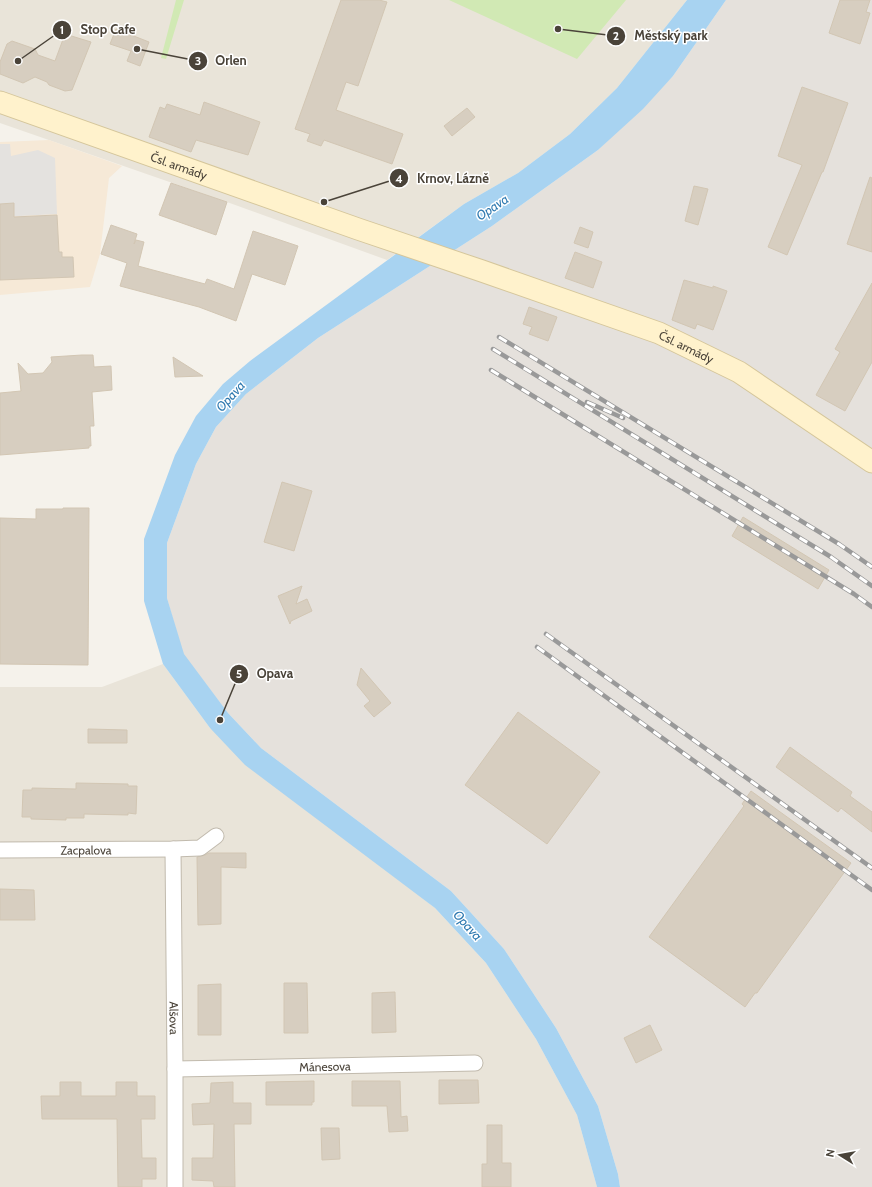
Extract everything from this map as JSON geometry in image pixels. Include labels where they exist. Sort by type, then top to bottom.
[{"type":"main road","name":"Čsl. armády","points":[[0,102],[659,334],[739,372],[872,462]]},
{"type":"street","name":"Zacpalova","points":[[0,850],[200,848],[216,836]]},
{"type":"street","name":"Alšova","points":[[173,849],[176,1069],[175,1187]]},
{"type":"street","name":"Mánesova","points":[[176,1069],[475,1063]]},
{"type":"shaded area","points":[[0,0],[687,0],[617,88],[570,134],[518,173],[464,204],[387,260],[227,202],[0,123]]},
{"type":"shaded area","points":[[726,0],[872,0],[872,1187],[620,1187],[618,1174],[598,1106],[556,1028],[504,949],[451,891],[261,748],[228,713],[183,654],[167,598],[167,543],[196,464],[216,427],[246,394],[318,338],[492,226],[598,150],[673,76]]},
{"type":"shaded area","points":[[49,140],[122,166],[109,178],[100,254],[90,287],[0,295],[0,142]]},
{"type":"shaded area","points":[[0,144],[10,144],[11,156],[38,150],[55,158],[57,214],[0,217]]},
{"type":"shaded area","points":[[163,664],[210,728],[435,908],[486,963],[536,1039],[577,1115],[597,1187],[0,1187],[0,687],[102,687]]},
{"type":"green space","points":[[176,0],[184,0],[166,59],[161,58]]},
{"type":"green space","points":[[449,0],[626,0],[577,59]]},
{"type":"water","points":[[687,0],[726,0],[673,76],[643,109],[598,150],[492,226],[318,338],[246,394],[216,427],[196,464],[167,543],[167,598],[184,654],[228,713],[261,748],[451,891],[504,949],[556,1028],[598,1106],[618,1174],[620,1187],[597,1187],[577,1115],[536,1039],[486,963],[435,908],[245,765],[210,728],[163,664],[144,601],[144,539],[175,455],[196,416],[223,384],[250,361],[464,204],[518,173],[570,134],[617,88]]},
{"type":"building","points":[[341,0],[379,0],[387,2],[358,86],[346,82],[336,110],[403,134],[392,164],[324,140],[321,146],[307,141],[310,134],[295,129]]},
{"type":"building","points":[[840,0],[870,0],[866,12],[870,13],[860,44],[829,33]]},
{"type":"building","points":[[116,29],[149,42],[140,66],[127,61],[131,51],[110,44]]},
{"type":"building","points":[[65,34],[91,42],[72,90],[65,91],[49,85],[47,82],[35,77],[23,83],[0,74],[0,62],[7,44],[12,41],[35,49],[38,55],[55,61]]},
{"type":"building","points":[[802,87],[848,103],[823,172],[787,255],[768,247],[802,165],[778,156]]},
{"type":"building","points":[[204,102],[260,122],[248,155],[196,140],[191,152],[149,137],[160,107],[165,109],[167,104],[200,115]]},
{"type":"building","points":[[467,108],[475,117],[452,136],[444,126]]},
{"type":"building","points":[[870,177],[872,178],[872,252],[847,244]]},
{"type":"building","points":[[171,183],[227,202],[216,235],[159,215]]},
{"type":"building","points":[[694,186],[708,189],[698,225],[685,221]]},
{"type":"building","points":[[14,203],[14,217],[57,215],[59,252],[62,252],[62,257],[73,257],[74,277],[0,280],[0,204]]},
{"type":"building","points":[[111,225],[137,234],[134,244],[136,240],[144,242],[138,266],[205,284],[207,279],[234,289],[253,231],[298,246],[285,285],[252,274],[236,321],[199,307],[120,286],[127,263],[101,254]]},
{"type":"building","points":[[580,227],[593,232],[588,248],[574,243]]},
{"type":"building","points":[[575,252],[602,262],[593,288],[565,278]]},
{"type":"building","points":[[684,280],[713,288],[713,286],[727,291],[713,330],[697,324],[695,329],[672,320]]},
{"type":"building","points":[[872,283],[872,362],[845,411],[816,395],[840,352],[835,349]]},
{"type":"building","points":[[529,307],[557,317],[548,341],[529,334],[532,327],[523,324]]},
{"type":"building","points":[[93,355],[94,367],[111,366],[112,390],[92,392],[94,426],[90,426],[91,446],[89,446],[89,448],[0,455],[0,393],[21,391],[18,363],[28,374],[43,373],[52,362],[51,357]]},
{"type":"building","points":[[173,357],[203,376],[175,377]]},
{"type":"building","points":[[282,482],[312,491],[294,551],[264,542]]},
{"type":"building","points":[[89,508],[88,665],[0,664],[0,518],[36,519],[36,509]]},
{"type":"building","points":[[743,517],[829,570],[818,589],[732,536]]},
{"type":"building","points":[[302,586],[296,604],[307,599],[312,611],[291,621],[290,624],[278,596]]},
{"type":"building","points":[[361,668],[391,703],[374,717],[364,706],[370,701],[357,685]]},
{"type":"building","points":[[518,712],[600,772],[547,844],[465,785]]},
{"type":"building","points":[[88,729],[127,730],[127,743],[88,743]]},
{"type":"building","points":[[790,747],[852,792],[850,796],[872,812],[872,832],[841,808],[838,812],[776,767]]},
{"type":"building","points":[[76,783],[128,784],[128,786],[137,786],[136,814],[84,814],[84,818],[66,818],[66,820],[31,819],[31,817],[22,817],[23,790],[32,790],[32,788],[76,789]]},
{"type":"building","points":[[751,791],[851,863],[757,993],[755,993],[745,1007],[649,937],[744,806],[742,804]]},
{"type":"building","points":[[209,853],[246,853],[246,868],[221,867],[221,924],[198,925],[197,857]]},
{"type":"building","points":[[0,889],[34,890],[35,920],[0,920]]},
{"type":"building","points":[[284,983],[307,983],[308,1033],[284,1033]]},
{"type":"building","points":[[221,984],[221,1035],[198,1035],[198,985]]},
{"type":"building","points":[[395,992],[396,1032],[372,1033],[372,993]]},
{"type":"building","points":[[650,1025],[662,1050],[636,1063],[624,1038]]},
{"type":"building","points":[[439,1080],[478,1080],[479,1103],[439,1104]]},
{"type":"building","points":[[314,1081],[314,1102],[312,1102],[312,1105],[266,1105],[266,1082]]},
{"type":"building","points":[[352,1081],[400,1081],[401,1117],[407,1116],[408,1131],[389,1132],[387,1106],[352,1106]]},
{"type":"building","points":[[60,1082],[81,1082],[81,1096],[116,1096],[116,1082],[137,1082],[137,1096],[155,1096],[155,1119],[141,1119],[142,1158],[156,1158],[156,1179],[142,1179],[142,1187],[118,1187],[117,1119],[42,1119],[41,1096],[60,1096]]},
{"type":"building","points":[[233,1082],[233,1103],[251,1103],[251,1124],[234,1124],[235,1187],[214,1187],[213,1181],[192,1180],[192,1158],[213,1158],[214,1124],[193,1125],[192,1104],[210,1103],[211,1083]]},
{"type":"building","points":[[487,1125],[502,1125],[502,1163],[511,1163],[511,1187],[482,1187],[482,1164],[487,1164]]},
{"type":"building","points":[[321,1128],[339,1128],[340,1159],[322,1160]]},
{"type":"railway","points":[[499,337],[839,544],[872,567]]},
{"type":"railway","points":[[493,349],[831,557],[872,586]]},
{"type":"railway","points":[[491,370],[854,594],[872,607]]},
{"type":"railway","points":[[587,402],[623,418]]},
{"type":"railway","points":[[546,634],[872,868]]},
{"type":"railway","points":[[537,647],[872,890]]},
{"type":"place","name":"Městský park","points":[[558,29]]},
{"type":"place","name":"Orlen","points":[[137,49]]},
{"type":"place","name":"Stop Cafe","points":[[18,61]]},
{"type":"place","name":"Krnov, Lázně","points":[[324,202]]},
{"type":"place","name":"Opava","points":[[220,720]]}]
